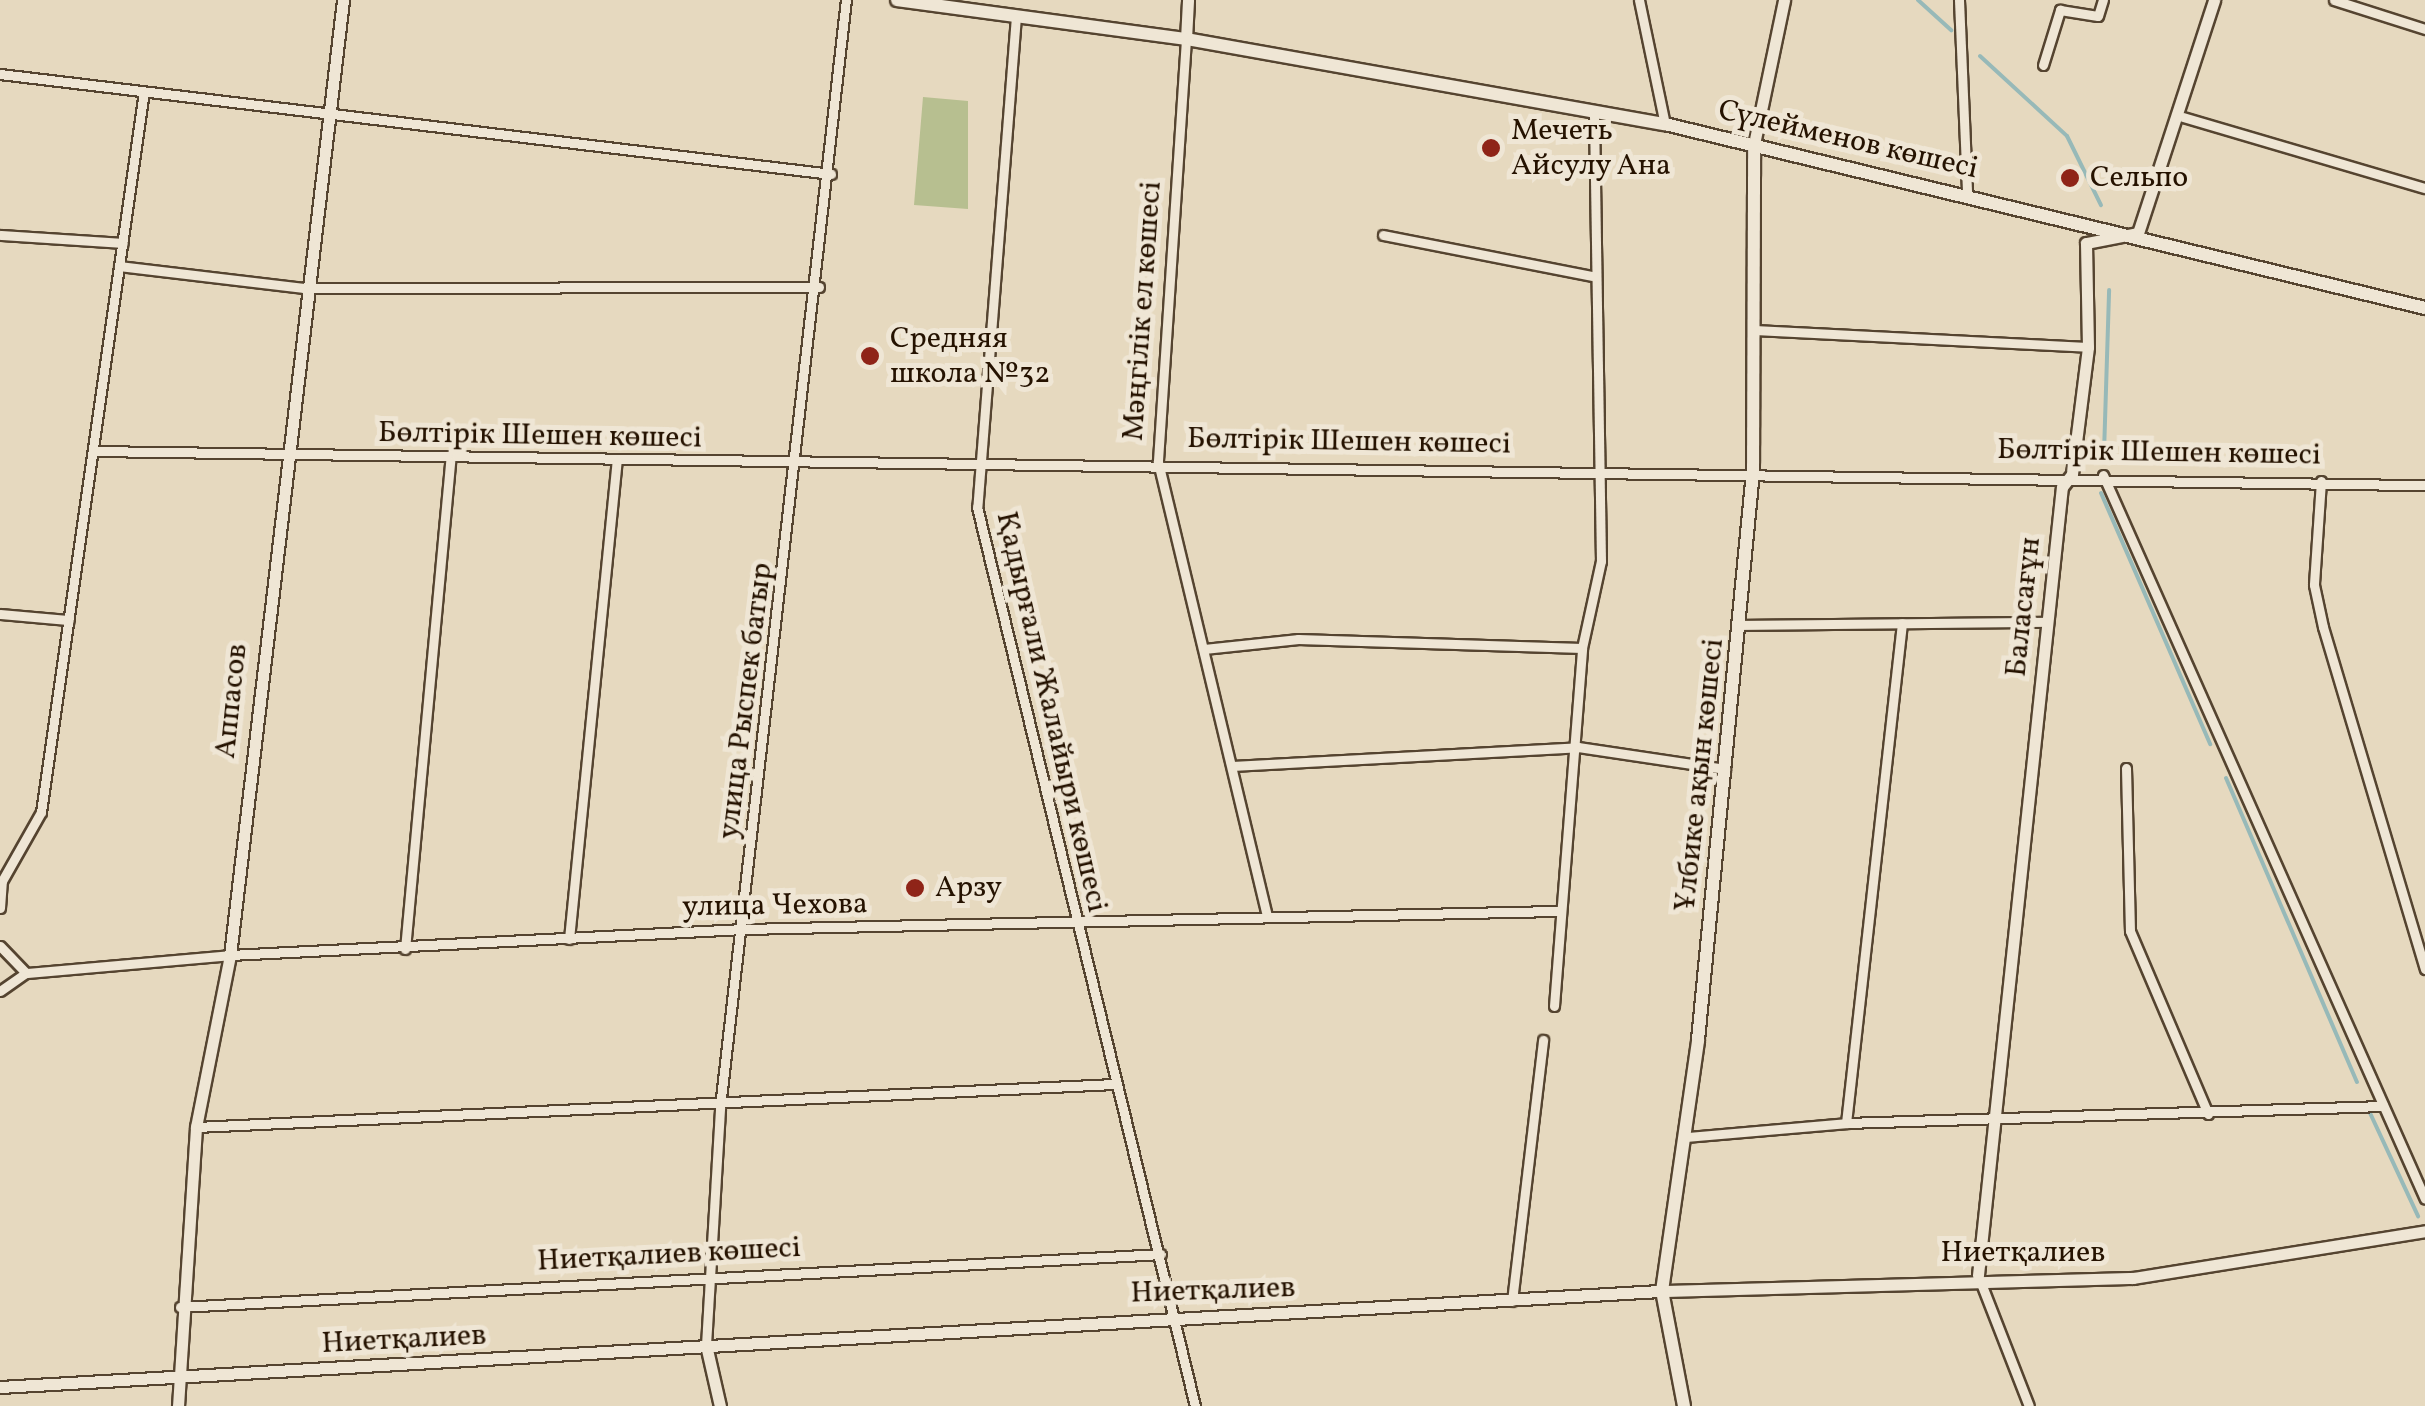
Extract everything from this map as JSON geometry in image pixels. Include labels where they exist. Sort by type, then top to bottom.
[{"type":"main road","name":"Сүлейменов көшесі","points":[[897,0],[1186,39],[1664,124],[2138,233],[2425,308]]},
{"type":"main road","name":"Ұлбике ақын көшесі","points":[[1684,1406],[1662,1290],[1687,1137],[1753,472],[1754,144]]},
{"type":"street","name":"Аппасов","points":[[178,1406],[182,1372],[180,1307],[196,1127],[230,954],[283,457],[343,0]]},
{"type":"street","name":"улица Рыспек батыр","points":[[720,1406],[706,1344],[720,1108],[800,466],[846,0]]},
{"type":"street","name":"Мәңгілік ел көшесі","points":[[1188,0],[1158,462],[1266,913]]},
{"type":"street","points":[[1639,0],[1664,124]]},
{"type":"street","points":[[1754,144],[1784,0]]},
{"type":"street","points":[[1959,0],[1967,193]]},
{"type":"street","points":[[2043,65],[2060,10],[2098,16],[2104,0]]},
{"type":"street","points":[[2138,233],[2183,116],[2214,0]]},
{"type":"street","points":[[2338,1],[2425,29]]},
{"type":"street","name":"Қадырғали Жалайыри көшесі","points":[[1016,16],[977,466],[977,507],[1074,924],[1176,1316],[1194,1406]]},
{"type":"street","points":[[0,74],[831,174]]},
{"type":"street","points":[[0,908],[1,880],[41,812],[144,91]]},
{"type":"street","points":[[1554,1006],[1559,910],[1578,748],[1582,648],[1601,561],[1592,276],[1594,111]]},
{"type":"street","points":[[2183,116],[2425,188]]},
{"type":"street","name":"Баласағұн","points":[[1978,1275],[2062,487],[2072,474],[2088,347],[2086,243],[2138,233]]},
{"type":"street","points":[[0,235],[122,243]]},
{"type":"street","points":[[1382,235],[1592,276]]},
{"type":"street","points":[[119,266],[304,288],[819,287]]},
{"type":"street","points":[[1754,330],[2088,347]]},
{"type":"street","name":"Бөлтірік Шешен көшесі","points":[[93,451],[800,466],[1158,462],[1600,475],[2072,474],[2425,485]]},
{"type":"street","points":[[569,939],[617,460]]},
{"type":"street","points":[[405,949],[450,461]]},
{"type":"street","points":[[2103,475],[2425,1198]]},
{"type":"street","points":[[2321,481],[2314,585],[2322,627],[2425,968]]},
{"type":"street","points":[[0,614],[69,620]]},
{"type":"street","points":[[1740,625],[2048,622]]},
{"type":"street","points":[[1846,1123],[1902,623]]},
{"type":"street","points":[[1204,648],[1298,639],[1582,648]]},
{"type":"street","points":[[1232,766],[1578,748],[1726,768]]},
{"type":"street","points":[[2126,768],[2130,931],[2208,1114]]},
{"type":"street","name":"улица Чехова","points":[[26,972],[230,954],[405,949],[744,929],[1074,924],[1266,913],[1559,910]]},
{"type":"street","points":[[0,946],[26,972],[0,991]]},
{"type":"street","points":[[1512,1301],[1543,1040]]},
{"type":"street","points":[[196,1127],[720,1108],[1116,1084]]},
{"type":"street","points":[[1687,1137],[1846,1123],[1992,1122],[2383,1106]]},
{"type":"street","name":"Ниетқалиев","points":[[0,1387],[182,1372],[1662,1290],[1978,1275],[2178,1274],[2425,1232]]},
{"type":"street","name":"Ниетқалиев көшесі","points":[[180,1307],[1161,1254]]},
{"type":"street","points":[[1978,1275],[2030,1406]]},
{"type":"green space","points":[[923,97],[968,101],[968,209],[914,205]]},
{"type":"waterway","points":[[1918,0],[1951,30]]},
{"type":"waterway","points":[[1980,56],[2067,136],[2101,205]]},
{"type":"waterway","points":[[2104,453],[2109,290]]},
{"type":"waterway","points":[[2101,493],[2210,744]]},
{"type":"waterway","points":[[2226,778],[2357,1082]]},
{"type":"waterway","points":[[2370,1113],[2418,1216]]},
{"type":"place","name":"Мечеть Айсулу Ана","points":[[1491,148]]},
{"type":"place","name":"Сельпо","points":[[2070,178]]},
{"type":"place","name":"Средняя школа №32","points":[[870,356]]},
{"type":"place","name":"Арзу","points":[[915,888]]}]
